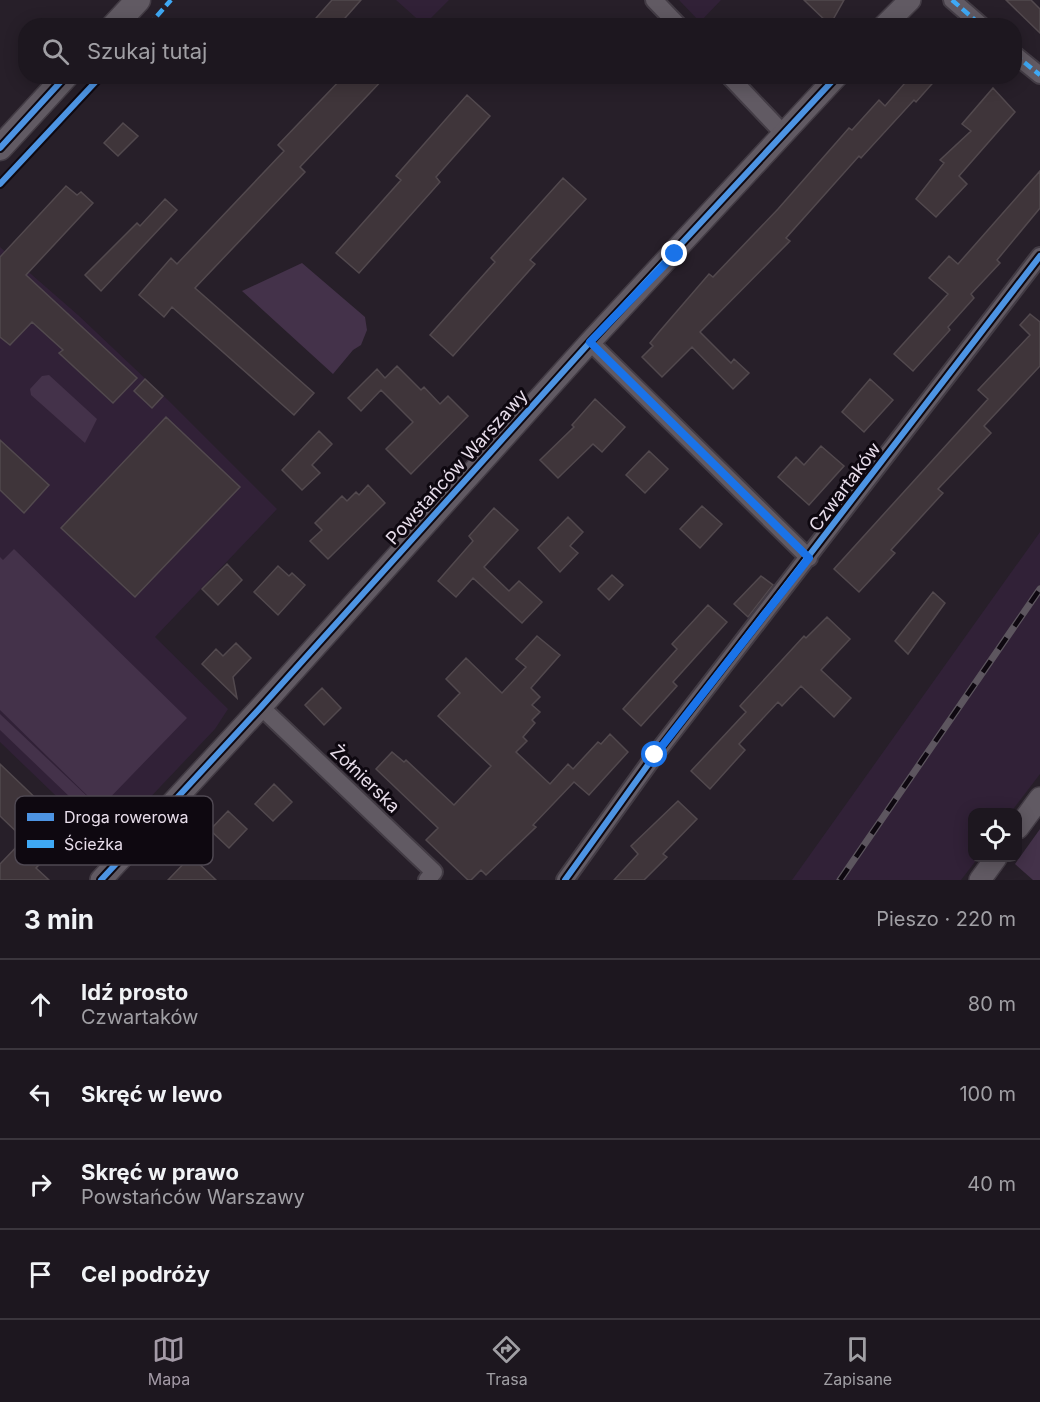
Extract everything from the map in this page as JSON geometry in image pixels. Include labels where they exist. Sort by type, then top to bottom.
[{"type":"main road","points":[[121,18],[138,0]]},
{"type":"main road","points":[[0,148],[59,84]]},
{"type":"street","points":[[654,0],[671,18]]},
{"type":"street","points":[[892,18],[910,0]]},
{"type":"street","points":[[952,0],[973,18]]},
{"type":"street","points":[[1022,60],[1040,75]]},
{"type":"street","points":[[737,84],[784,134]]},
{"type":"street","name":"Powstańców Warszawy","points":[[179,796],[590,342],[675,254],[830,84]]},
{"type":"street","name":"Czwartaków","points":[[565,880],[655,755],[1040,256]]},
{"type":"street","points":[[590,342],[809,558]]},
{"type":"street","name":"Żołnierska","points":[[261,707],[434,872],[427,880]]},
{"type":"street","points":[[1022,821],[1040,798]]},
{"type":"street","points":[[980,880],[993,862]]},
{"type":"street","name":"Powstańców Warszawy","points":[[102,880],[116,865]]},
{"type":"shaded area","points":[[396,0],[449,0],[431,18],[416,18]]},
{"type":"shaded area","points":[[679,0],[721,0],[704,18],[696,18]]},
{"type":"shaded area","points":[[0,247],[78,315],[169,401],[277,509],[155,637],[228,709],[215,729],[151,796],[56,796],[0,742]]},
{"type":"shaded area","points":[[302,263],[365,317],[367,330],[361,345],[353,350],[333,374],[242,291]]},
{"type":"shaded area","points":[[49,375],[97,419],[85,443],[31,395],[30,389],[42,376]]},
{"type":"shaded area","points":[[1040,532],[1040,774],[1014,808],[968,808],[968,862],[975,862],[961,880],[792,880]]},
{"type":"shaded area","points":[[14,549],[187,718],[112,796],[88,796],[0,710],[0,557],[3,560]]},
{"type":"shaded area","points":[[0,714],[87,796],[69,796],[0,730]]},
{"type":"shaded area","points":[[1040,829],[1040,880],[1033,880],[1015,864],[1022,862],[1022,854]]},
{"type":"building","points":[[332,0],[361,0],[345,18],[316,18]]},
{"type":"building","points":[[804,0],[844,0],[834,18],[823,18]]},
{"type":"building","points":[[1006,0],[1031,0],[1040,9],[1040,33]]},
{"type":"building","points":[[336,84],[378,84],[300,167],[305,172],[195,288],[314,393],[294,415],[172,307],[164,317],[139,295],[171,258],[177,264],[284,151],[278,145]]},
{"type":"building","points":[[904,84],[932,84],[916,102],[914,100],[861,158],[859,156],[786,238],[790,241],[700,332],[731,363],[734,359],[749,373],[733,389],[692,347],[662,377],[642,357],[653,346],[650,343],[659,332],[709,274],[713,277],[778,209],[849,128],[852,130],[879,100],[885,106]]},
{"type":"building","points":[[993,88],[1015,112],[959,176],[967,184],[936,217],[916,199],[944,163],[940,160],[971,131],[962,124]]},
{"type":"building","points":[[467,95],[490,116],[436,177],[440,182],[359,273],[336,253],[401,180],[396,176]]},
{"type":"building","points":[[123,123],[138,136],[118,156],[104,143]]},
{"type":"building","points":[[1040,171],[1040,208],[997,260],[1000,263],[971,294],[974,298],[948,327],[950,330],[913,371],[894,354],[948,294],[929,278],[949,256],[958,264]]},
{"type":"building","points":[[563,178],[586,199],[530,260],[535,264],[453,356],[430,335],[495,262],[491,258]]},
{"type":"building","points":[[66,186],[77,195],[81,192],[93,203],[26,275],[137,378],[113,403],[59,353],[63,350],[32,322],[10,345],[0,337],[0,257]]},
{"type":"building","points":[[165,199],[177,210],[101,291],[85,275],[137,223],[140,226]]},
{"type":"building","points":[[1030,314],[1040,322],[1040,366],[984,426],[991,433],[938,489],[943,493],[891,550],[895,553],[859,592],[834,569],[988,399],[978,390],[1030,335],[1020,325]]},
{"type":"building","points":[[397,366],[421,390],[424,387],[440,404],[448,396],[468,416],[411,474],[386,449],[413,422],[381,390],[361,411],[348,398],[377,369],[385,378]]},
{"type":"building","points":[[145,379],[163,396],[152,408],[134,391]]},
{"type":"building","points":[[870,379],[893,400],[864,432],[842,412]]},
{"type":"building","points":[[595,399],[625,427],[602,452],[593,444],[558,478],[540,460],[574,427],[572,425]]},
{"type":"building","points":[[166,417],[240,487],[135,597],[61,528]]},
{"type":"building","points":[[319,431],[332,444],[312,465],[320,473],[302,490],[282,470]]},
{"type":"building","points":[[0,440],[49,485],[24,513],[0,490]]},
{"type":"building","points":[[821,446],[844,466],[809,505],[778,477],[796,457],[804,465]]},
{"type":"building","points":[[649,451],[668,469],[645,493],[626,475]]},
{"type":"building","points":[[368,485],[385,503],[328,559],[310,541],[322,530],[315,523],[342,496],[347,501],[356,492],[359,495]]},
{"type":"building","points":[[702,506],[722,524],[700,548],[680,529]]},
{"type":"building","points":[[494,508],[518,530],[484,567],[509,591],[519,581],[542,602],[522,623],[473,578],[456,597],[438,581],[473,541],[469,536]]},
{"type":"building","points":[[568,517],[583,532],[570,546],[578,553],[560,572],[538,548]]},
{"type":"building","points":[[227,564],[242,580],[218,605],[202,589]]},
{"type":"building","points":[[278,566],[289,576],[292,573],[305,585],[278,615],[254,592]]},
{"type":"building","points":[[612,575],[623,585],[609,600],[598,589]]},
{"type":"building","points":[[761,576],[773,585],[748,617],[734,604]]},
{"type":"building","points":[[933,592],[945,603],[908,654],[895,641]]},
{"type":"building","points":[[708,605],[727,622],[673,682],[677,686],[641,726],[623,709],[677,649],[672,644]]},
{"type":"building","points":[[827,617],[850,639],[821,670],[851,698],[834,717],[801,686],[782,706],[778,702],[739,744],[745,750],[710,789],[691,771],[746,712],[740,706],[804,636],[806,638]]},
{"type":"building","points":[[537,636],[560,655],[531,688],[540,697],[532,705],[540,712],[532,720],[535,723],[523,737],[527,741],[516,752],[550,784],[568,764],[573,769],[598,742],[601,744],[610,734],[628,752],[589,795],[574,782],[533,825],[536,827],[486,875],[481,870],[471,880],[468,880],[426,840],[438,828],[376,769],[392,752],[404,762],[406,760],[454,805],[491,766],[438,716],[460,693],[446,679],[466,658],[502,693],[526,667],[516,659]]},
{"type":"building","points":[[236,643],[251,658],[233,677],[237,698],[202,664],[216,649],[223,656]]},
{"type":"building","points":[[322,688],[341,708],[324,725],[305,705]]},
{"type":"building","points":[[0,764],[33,796],[15,796],[15,830],[0,816]]},
{"type":"building","points":[[274,784],[292,802],[273,821],[255,804]]},
{"type":"building","points":[[678,801],[697,819],[663,854],[667,857],[644,880],[614,880],[638,854],[631,846]]},
{"type":"building","points":[[228,811],[247,829],[229,848],[213,833],[213,827]]},
{"type":"building","points":[[15,848],[15,865],[39,865],[36,868],[49,880],[0,880],[0,864]]},
{"type":"building","points":[[182,865],[200,865],[216,880],[168,880]]},
{"type":"railway","points":[[840,880],[1040,589]]},
{"type":"marked path","points":[[155,18],[171,0]]},
{"type":"marked path","points":[[952,0],[973,18]]},
{"type":"marked path","points":[[1022,60],[1040,75]]},
{"type":"cycle path","points":[[0,148],[59,84]]},
{"type":"cycle path","points":[[0,184],[94,84]]},
{"type":"cycle path","points":[[179,796],[590,342],[830,84]]},
{"type":"cycle path","points":[[565,880],[655,755],[1040,256]]},
{"type":"cycle path","points":[[101,880],[115,865]]},
{"type":"route","points":[[655,755],[809,558],[590,342],[675,254]]}]
